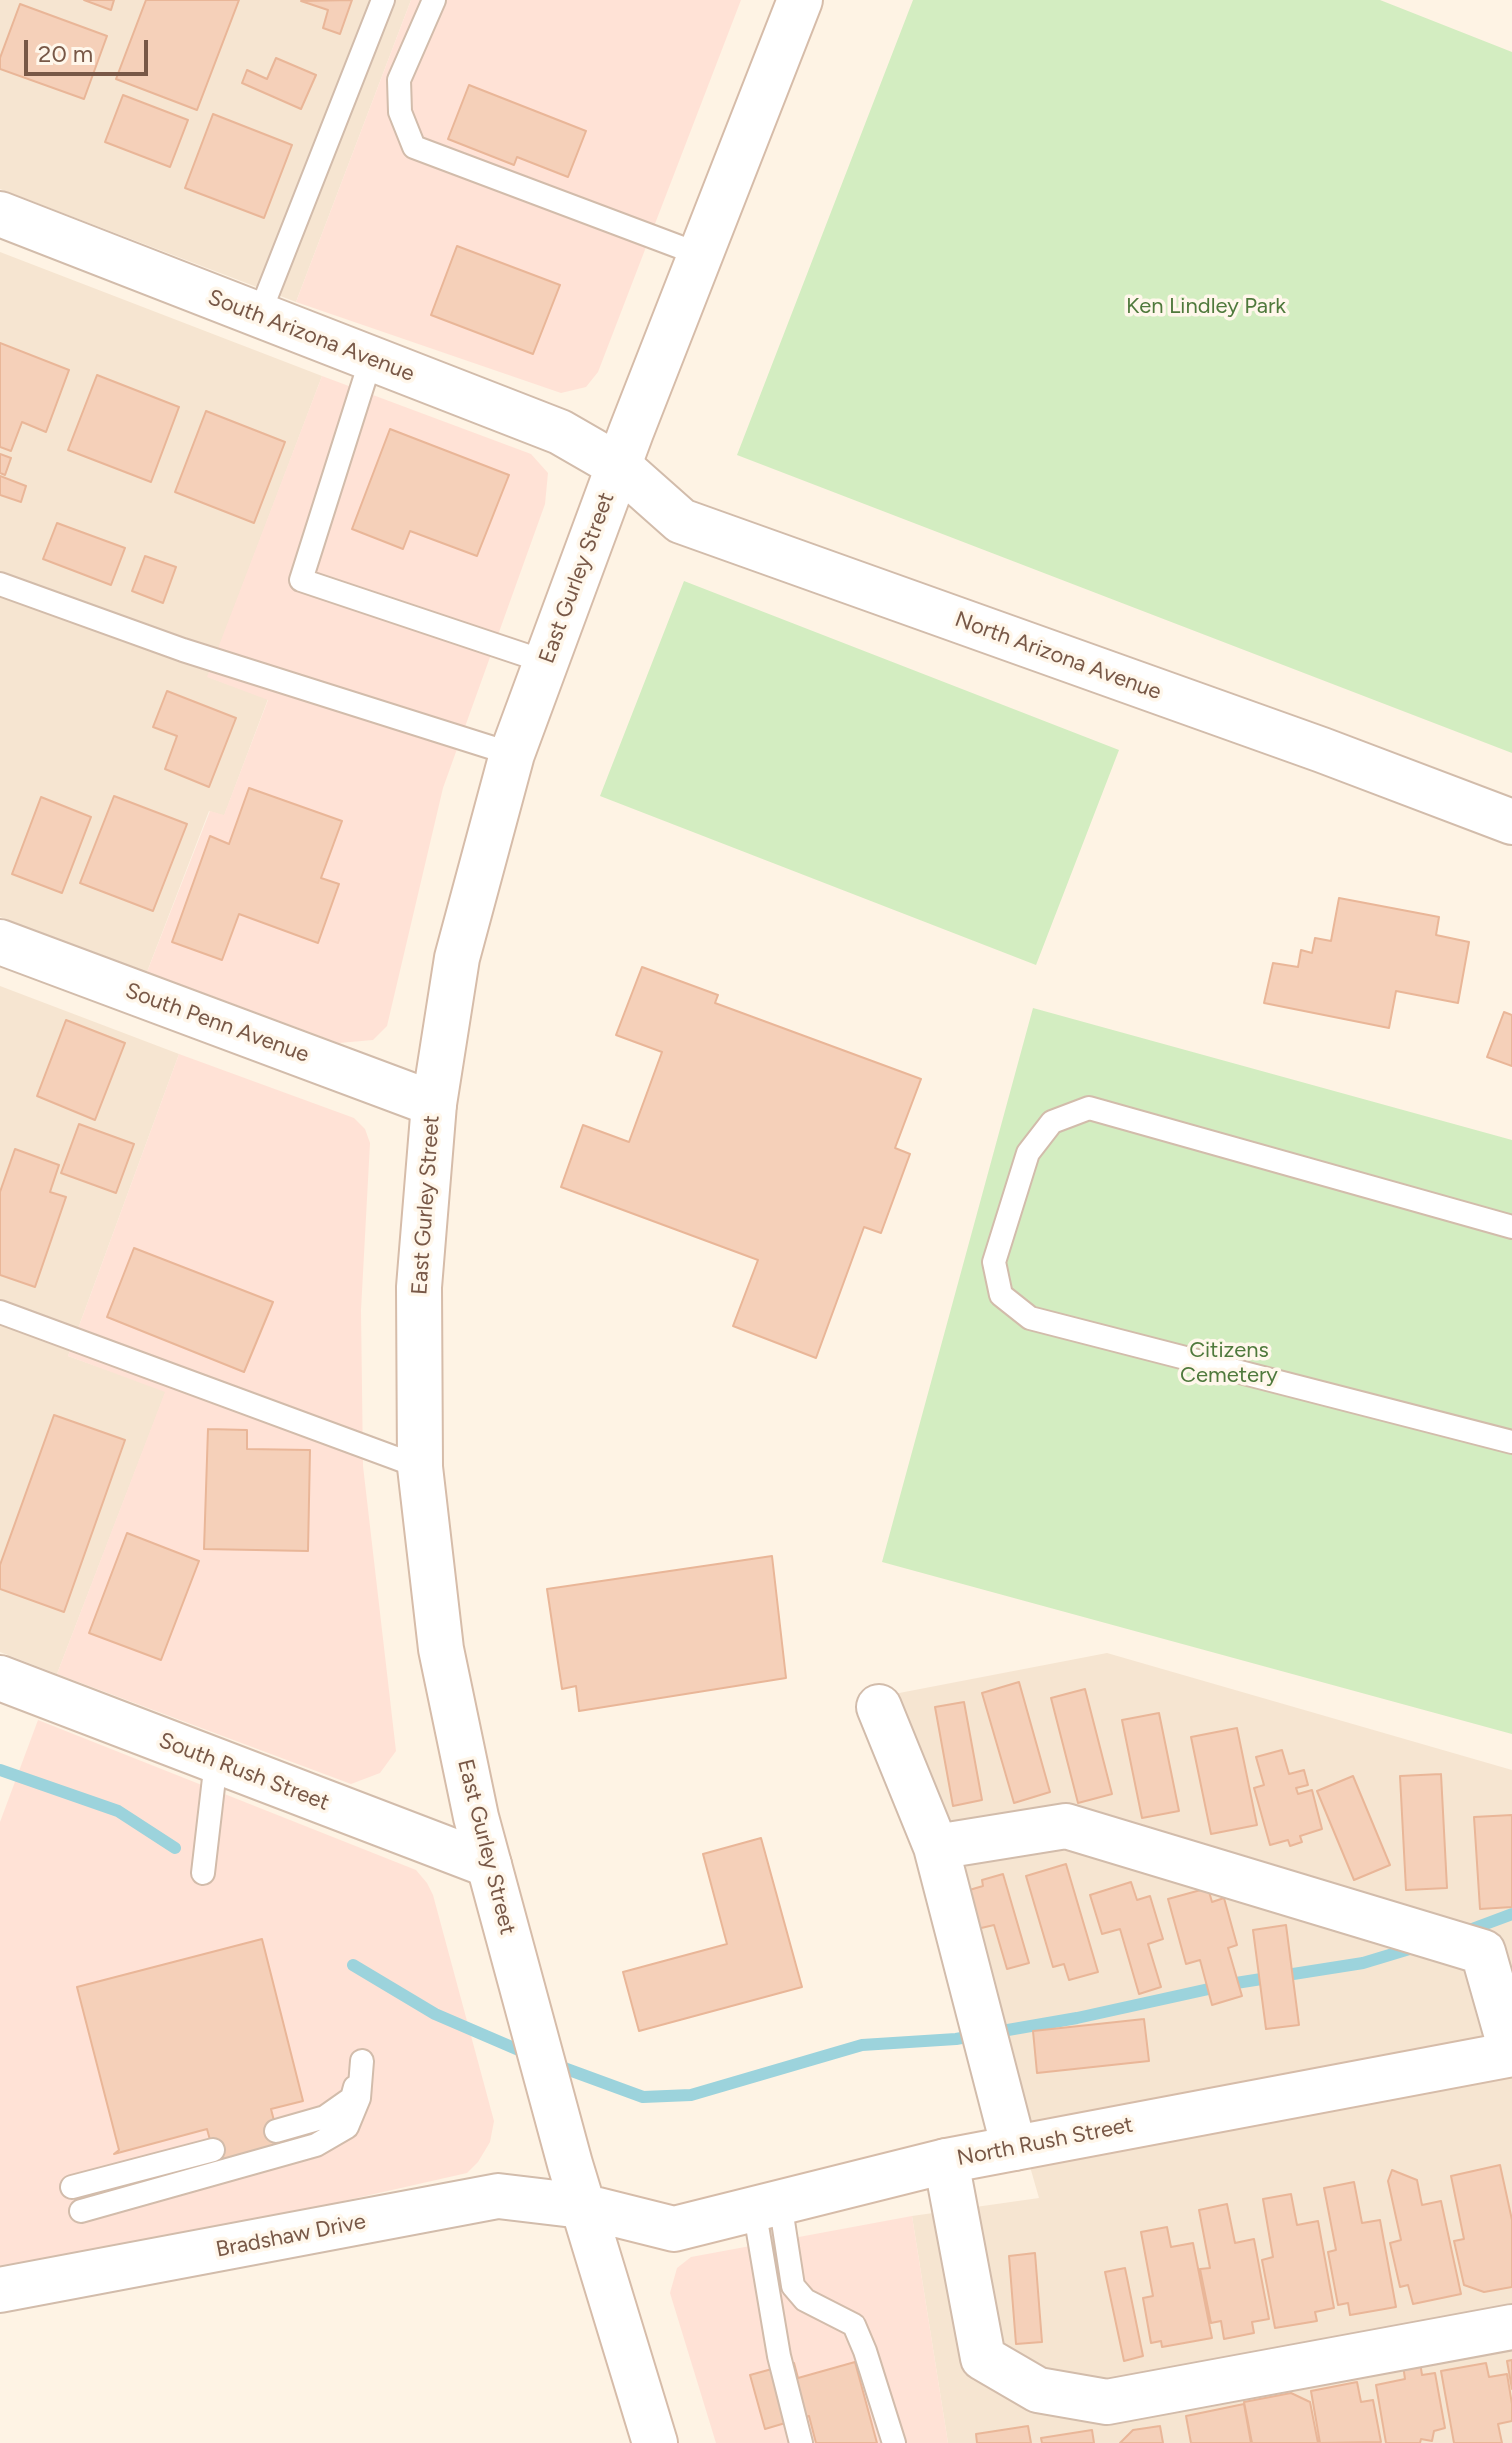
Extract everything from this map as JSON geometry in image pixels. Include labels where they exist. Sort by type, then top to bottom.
[{"type":"street","name":"East Gurley Street","points":[[655,2443],[582,2206],[476,1817],[441,1649],[420,1467],[419,1287],[434,1104],[457,958],[512,754],[619,466],[800,0]]},
{"type":"street","name":"South Arizona Avenue","points":[[0,214],[560,432],[619,466]]},
{"type":"street","name":"North Arizona Avenue","points":[[619,466],[681,521],[1307,745],[1512,822]]},
{"type":"street","name":"South Penn Avenue","points":[[0,942],[434,1104]]},
{"type":"street","name":"South Rush Street","points":[[0,1678],[489,1865]]},
{"type":"street","points":[[879,1707],[936,1847],[1014,2148]]},
{"type":"street","points":[[936,1847],[1066,1826],[1483,1952],[1512,2054]]},
{"type":"street","name":"North Rush Street","points":[[582,2206],[674,2229],[946,2161],[1512,2054]]},
{"type":"street","points":[[946,2161],[983,2358],[1038,2390],[1107,2402],[1512,2327]]},
{"type":"street","name":"Bradshaw Drive","points":[[0,2290],[498,2196],[582,2206]]},
{"type":"lane","points":[[259,315],[383,0]]},
{"type":"lane","points":[[434,0],[399,80],[400,112],[414,147],[701,255]]},
{"type":"lane","points":[[371,359],[301,580],[546,662]]},
{"type":"lane","points":[[0,584],[183,650],[512,754]]},
{"type":"lane","points":[[1512,1227],[1089,1108],[1052,1122],[1028,1153],[994,1262],[1001,1295],[1030,1318],[1512,1442]]},
{"type":"lane","points":[[0,1312],[420,1467]]},
{"type":"lane","points":[[203,1873],[216,1761]]},
{"type":"lane","points":[[81,2211],[316,2145],[347,2127],[359,2098],[362,2061],[352,2098],[325,2117],[276,2131]]},
{"type":"lane","points":[[72,2187],[213,2150]]},
{"type":"lane","points":[[767,2205],[779,2356],[801,2443]]},
{"type":"lane","points":[[767,2205],[793,2286],[805,2300],[854,2325],[894,2443]]},
{"type":"shaded area","points":[[0,0],[411,0],[296,302],[0,189]]},
{"type":"shaded area","points":[[411,0],[741,0],[598,372],[586,387],[561,393],[296,302]]},
{"type":"shaded area","points":[[0,252],[322,376],[208,677],[268,699],[224,816],[209,811],[147,972],[0,917]]},
{"type":"shaded area","points":[[322,376],[531,454],[548,473],[545,504],[443,788],[387,1026],[373,1040],[339,1043],[147,972],[210,811],[224,815],[268,700],[207,677]]},
{"type":"shaded area","points":[[0,986],[179,1054],[68,1356],[166,1391],[57,1674],[0,1652]]},
{"type":"shaded area","points":[[179,1054],[354,1118],[365,1129],[370,1143],[361,1310],[363,1466],[396,1751],[380,1773],[351,1784],[57,1674],[165,1392],[68,1356]]},
{"type":"shaded area","points":[[1107,1653],[1512,1770],[1512,2443],[948,2443],[912,2216],[1039,2198],[894,1694]]},
{"type":"shaded area","points":[[38,1720],[416,1870],[433,1895],[494,2121],[490,2142],[467,2173],[233,2226],[0,2272],[0,1822]]},
{"type":"shaded area","points":[[912,2216],[948,2443],[716,2443],[670,2293],[677,2268],[691,2257]]},
{"type":"green space","name":"Ken Lindley Park","points":[[913,0],[1380,0],[1512,52],[1512,753],[737,455]]},
{"type":"green space","points":[[684,581],[1119,750],[1036,965],[600,796]]},
{"type":"green space","name":"Citizens Cemetery","points":[[1033,1008],[1512,1140],[1512,1734],[882,1562]]},
{"type":"building","points":[[84,0],[114,0],[111,10]]},
{"type":"building","points":[[146,0],[239,0],[197,110],[116,79]]},
{"type":"building","points":[[352,0],[340,34],[323,28],[328,10],[301,1]]},
{"type":"building","points":[[20,4],[107,36],[84,99],[0,69],[0,58]]},
{"type":"building","points":[[276,58],[316,75],[301,109],[242,83],[247,70],[267,79]]},
{"type":"building","points":[[469,85],[586,131],[568,177],[517,157],[514,165],[448,139]]},
{"type":"building","points":[[123,95],[188,120],[170,167],[105,142]]},
{"type":"building","points":[[213,114],[292,145],[264,218],[185,188]]},
{"type":"building","points":[[457,246],[560,285],[533,354],[431,315]]},
{"type":"building","points":[[0,343],[69,370],[46,432],[22,422],[11,451],[0,447]]},
{"type":"building","points":[[97,375],[179,407],[151,482],[68,450]]},
{"type":"building","points":[[206,411],[285,442],[254,523],[175,492]]},
{"type":"building","points":[[390,429],[509,475],[477,556],[410,531],[403,549],[352,529]]},
{"type":"building","points":[[0,454],[11,458],[5,475],[0,473]]},
{"type":"building","points":[[0,476],[26,486],[21,502],[0,495]]},
{"type":"building","points":[[57,523],[125,548],[111,585],[43,559]]},
{"type":"building","points":[[145,556],[176,567],[163,603],[132,591]]},
{"type":"building","points":[[167,691],[236,718],[209,787],[165,769],[177,736],[153,727]]},
{"type":"building","points":[[249,788],[342,821],[321,878],[339,884],[318,943],[239,914],[222,960],[172,942],[210,836],[229,844]]},
{"type":"building","points":[[114,796],[187,824],[153,911],[80,883]]},
{"type":"building","points":[[41,797],[91,817],[62,893],[12,874]]},
{"type":"building","points":[[1339,898],[1439,917],[1436,935],[1469,942],[1458,1003],[1396,991],[1389,1028],[1264,1003],[1273,963],[1298,967],[1301,950],[1312,953],[1315,938],[1331,941]]},
{"type":"building","points":[[642,967],[718,995],[715,1003],[921,1079],[895,1148],[910,1154],[881,1233],[864,1227],[816,1358],[733,1326],[758,1260],[561,1187],[583,1125],[629,1142],[662,1052],[616,1035]]},
{"type":"building","points":[[1504,1012],[1512,1015],[1512,1066],[1487,1057]]},
{"type":"building","points":[[66,1020],[125,1043],[95,1120],[37,1096]]},
{"type":"building","points":[[79,1124],[134,1144],[116,1193],[61,1173]]},
{"type":"building","points":[[15,1149],[59,1165],[50,1192],[66,1197],[35,1287],[0,1275],[0,1192]]},
{"type":"building","points":[[134,1248],[273,1302],[244,1372],[107,1317]]},
{"type":"building","points":[[54,1415],[125,1440],[64,1612],[0,1589],[0,1565]]},
{"type":"building","points":[[208,1429],[247,1430],[247,1449],[310,1450],[308,1551],[204,1549]]},
{"type":"building","points":[[127,1533],[199,1561],[161,1660],[89,1633]]},
{"type":"building","points":[[772,1556],[786,1678],[579,1711],[576,1686],[562,1689],[547,1589]]},
{"type":"building","points":[[1019,1682],[1050,1792],[1014,1803],[982,1693]]},
{"type":"building","points":[[1085,1689],[1112,1794],[1078,1803],[1051,1698]]},
{"type":"building","points":[[964,1702],[982,1800],[953,1806],[935,1707]]},
{"type":"building","points":[[1159,1713],[1179,1811],[1142,1818],[1122,1720]]},
{"type":"building","points":[[1237,1728],[1257,1825],[1211,1834],[1191,1737]]},
{"type":"building","points":[[1282,1750],[1289,1774],[1304,1770],[1308,1785],[1296,1788],[1298,1794],[1312,1790],[1322,1829],[1300,1836],[1302,1842],[1290,1846],[1288,1840],[1270,1845],[1254,1788],[1264,1785],[1256,1757]]},
{"type":"building","points":[[1441,1774],[1447,1888],[1406,1890],[1400,1776]]},
{"type":"building","points":[[1353,1776],[1390,1865],[1354,1880],[1317,1791]]},
{"type":"building","points":[[1512,1815],[1512,1907],[1480,1909],[1474,1817]]},
{"type":"building","points":[[761,1838],[802,1987],[639,2031],[623,1972],[727,1944],[703,1854]]},
{"type":"building","points":[[1066,1864],[1098,1972],[1069,1980],[1064,1964],[1053,1967],[1026,1876]]},
{"type":"building","points":[[1003,1874],[1029,1963],[1007,1969],[994,1925],[977,1929],[966,1891],[983,1886],[982,1880]]},
{"type":"building","points":[[1131,1882],[1137,1900],[1150,1896],[1163,1939],[1148,1944],[1161,1987],[1139,1994],[1120,1929],[1102,1934],[1090,1895]]},
{"type":"building","points":[[1208,1888],[1212,1902],[1224,1898],[1237,1945],[1228,1948],[1242,1996],[1212,2005],[1200,1960],[1186,1964],[1168,1899]]},
{"type":"building","points":[[1286,1925],[1299,2025],[1266,2029],[1253,1930]]},
{"type":"building","points":[[262,1939],[303,2101],[271,2109],[285,2164],[221,2180],[207,2129],[114,2154],[119,2150],[77,1987]]},
{"type":"building","points":[[1144,2019],[1149,2061],[1037,2073],[1033,2031]]},
{"type":"building","points":[[1500,2165],[1512,2220],[1512,2287],[1484,2292],[1464,2285],[1454,2241],[1464,2239],[1451,2176]]},
{"type":"building","points":[[1392,2170],[1417,2180],[1422,2205],[1441,2201],[1461,2294],[1413,2304],[1408,2285],[1400,2287],[1390,2243],[1401,2240],[1388,2181]]},
{"type":"building","points":[[1354,2182],[1362,2223],[1380,2220],[1396,2307],[1350,2315],[1348,2303],[1338,2305],[1328,2252],[1336,2250],[1324,2188]]},
{"type":"building","points":[[1291,2194],[1297,2225],[1318,2221],[1334,2308],[1315,2312],[1317,2321],[1275,2328],[1262,2260],[1273,2257],[1263,2199]]},
{"type":"building","points":[[1227,2204],[1235,2243],[1254,2239],[1269,2319],[1252,2322],[1254,2333],[1224,2339],[1221,2321],[1211,2323],[1200,2269],[1210,2268],[1199,2210]]},
{"type":"building","points":[[1167,2227],[1171,2247],[1193,2243],[1212,2338],[1162,2347],[1161,2341],[1151,2343],[1143,2298],[1153,2296],[1141,2232]]},
{"type":"building","points":[[1035,2253],[1042,2342],[1016,2344],[1009,2256]]},
{"type":"building","points":[[1125,2268],[1143,2356],[1124,2361],[1105,2272]]},
{"type":"building","points":[[1512,2360],[1512,2389],[1507,2361]]},
{"type":"building","points":[[855,2362],[877,2443],[816,2443],[809,2416],[765,2429],[750,2375],[794,2363],[798,2378]]},
{"type":"building","points":[[1420,2362],[1422,2375],[1435,2373],[1445,2428],[1434,2431],[1432,2441],[1421,2439],[1420,2443],[1386,2443],[1376,2385],[1405,2379],[1403,2365]]},
{"type":"building","points":[[1486,2363],[1489,2377],[1507,2374],[1512,2421],[1498,2424],[1502,2443],[1454,2443],[1441,2371]]},
{"type":"building","points":[[1357,2382],[1361,2402],[1373,2400],[1381,2442],[1320,2443],[1311,2391]]},
{"type":"building","points":[[1291,2393],[1310,2402],[1318,2443],[1252,2443],[1244,2402]]},
{"type":"building","points":[[1244,2404],[1251,2443],[1191,2443],[1186,2416]]},
{"type":"building","points":[[1028,2426],[1031,2443],[977,2443],[976,2434]]},
{"type":"building","points":[[1160,2426],[1163,2443],[1120,2443],[1133,2430]]},
{"type":"building","points":[[1092,2430],[1094,2443],[1042,2443],[1041,2438]]},
{"type":"waterway","points":[[0,1770],[118,1811],[175,1848]]},
{"type":"waterway","points":[[1464,1932],[1512,1914]]},
{"type":"waterway","points":[[553,2064],[643,2097],[691,2095],[862,2045],[956,2039],[1077,2018],[1236,1983],[1363,1963],[1416,1947]]},
{"type":"waterway","points":[[353,1965],[435,2014],[528,2054]]}]
